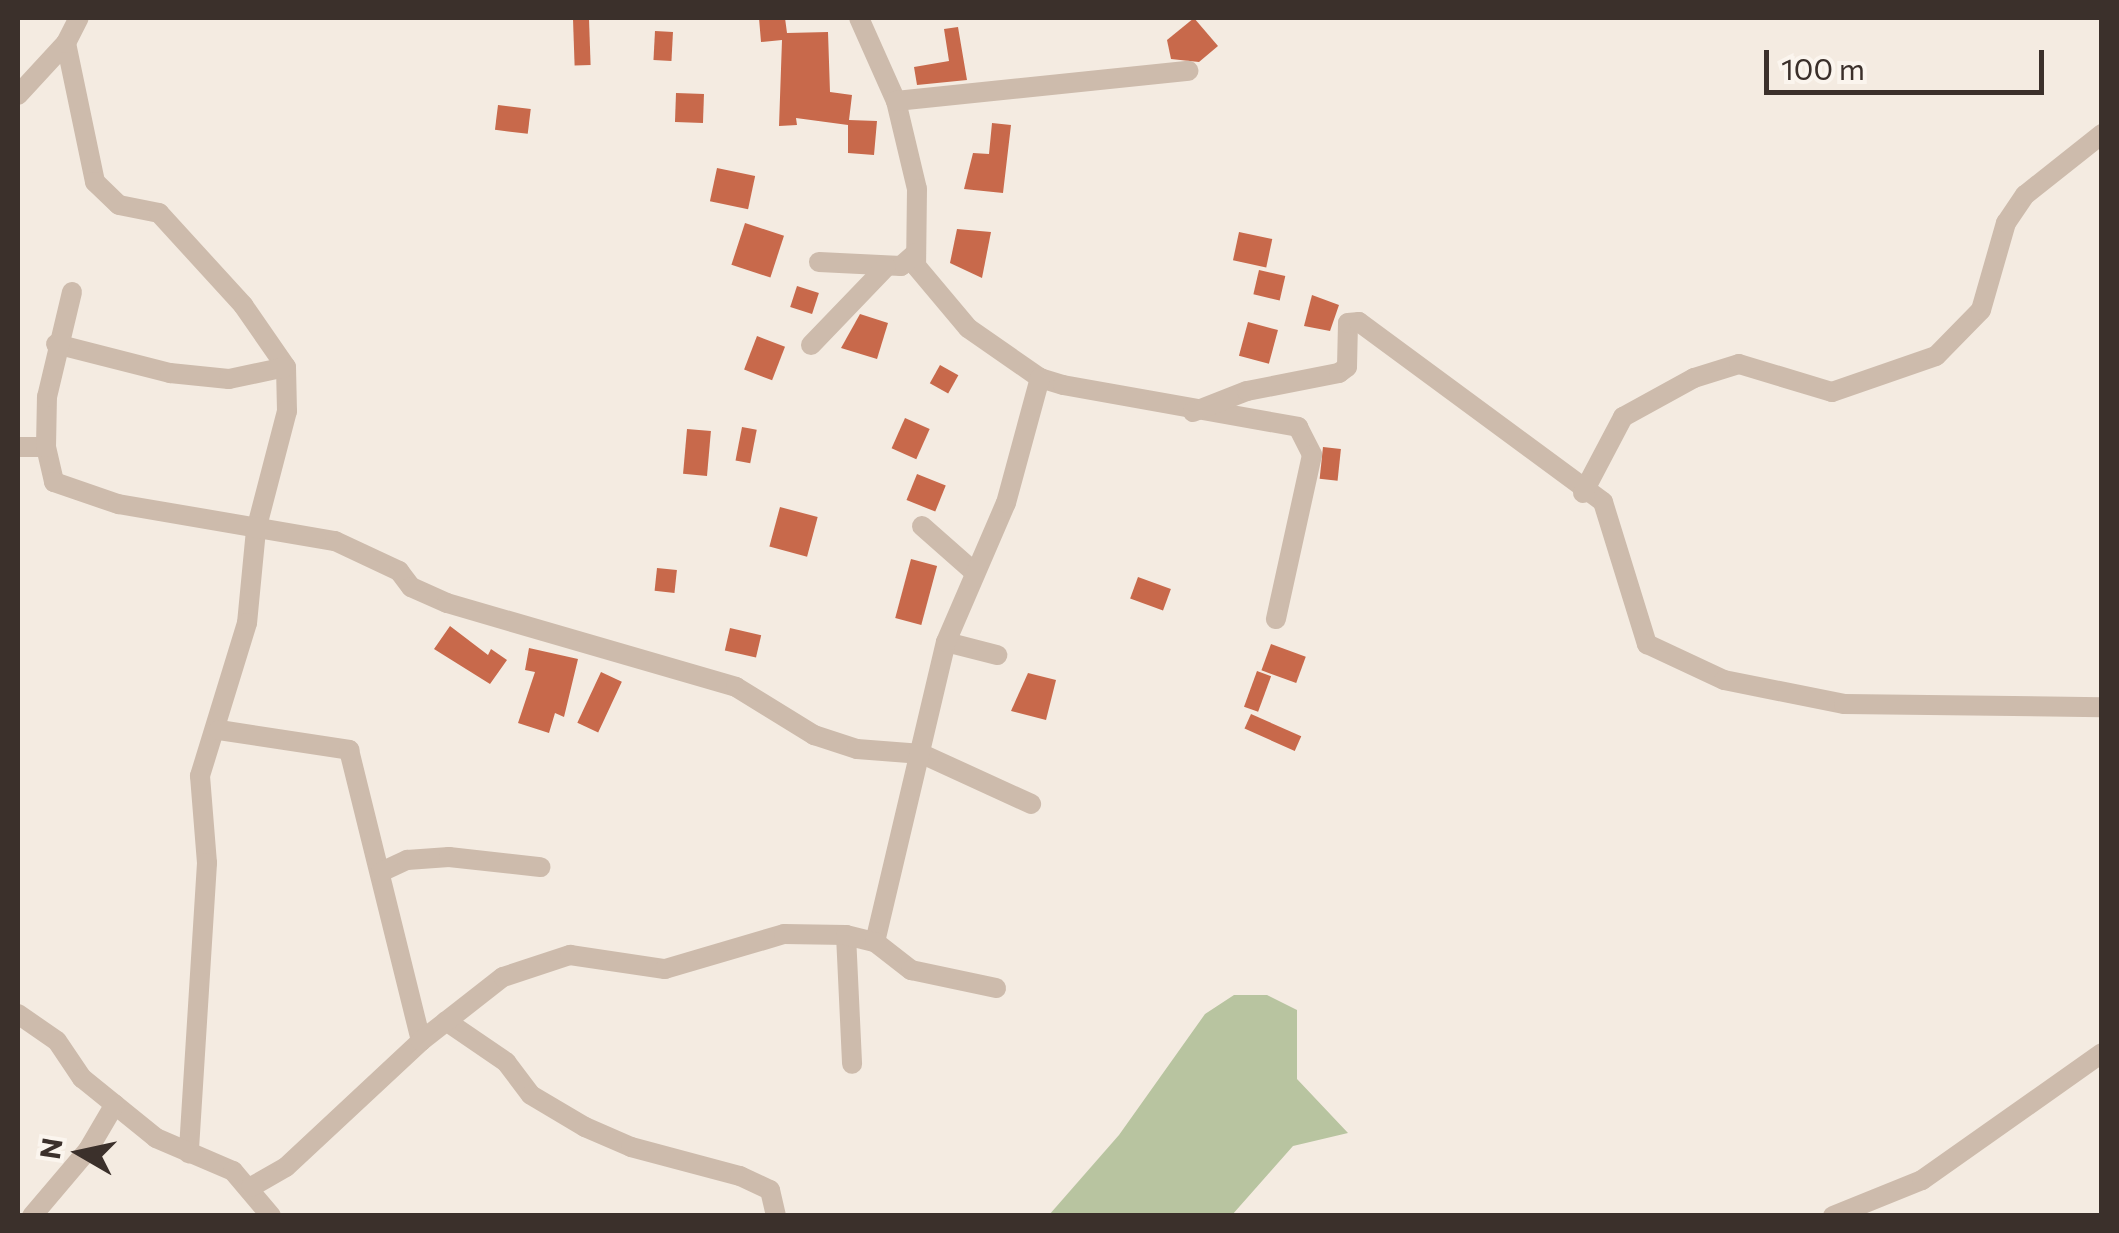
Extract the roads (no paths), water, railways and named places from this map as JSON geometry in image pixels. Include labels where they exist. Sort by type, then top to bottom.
[{"type":"street","points":[[18,95],[66,43],[79,18]]},
{"type":"street","points":[[859,18],[896,101],[902,146],[917,189],[919,272],[968,328],[1040,378],[1193,412],[1298,427],[1312,455],[1276,618]]},
{"type":"street","points":[[66,43],[95,182],[119,204],[159,214],[243,305],[286,367],[287,410],[256,530],[247,623],[218,730],[204,749],[200,776],[207,863],[188,1152]]},
{"type":"street","points":[[896,101],[1188,72]]},
{"type":"street","points":[[1582,492],[1623,417],[1694,378],[1739,364],[1832,392],[1936,356],[1981,310],[2006,223],[2024,194],[2102,134]]},
{"type":"street","points":[[819,262],[901,266],[916,253]]},
{"type":"street","points":[[811,345],[886,267]]},
{"type":"street","points":[[72,292],[56,344],[46,447],[54,482],[118,504],[335,541],[399,571],[412,587],[447,604],[736,687],[814,735],[857,750],[922,754],[1031,804]]},
{"type":"street","points":[[1193,412],[1247,391],[1340,374],[1347,368],[1348,323],[1358,322],[1582,492],[1602,502],[1613,521],[1648,644],[1724,680],[1844,704],[2102,707]]},
{"type":"street","points":[[56,344],[170,374],[229,380],[286,367]]},
{"type":"street","points":[[875,942],[946,642],[973,570],[1006,503],[1040,378]]},
{"type":"street","points":[[18,447],[46,447]]},
{"type":"street","points":[[922,526],[973,570]]},
{"type":"street","points":[[946,642],[998,654]]},
{"type":"street","points":[[218,730],[349,750],[421,1040]]},
{"type":"street","points":[[380,872],[407,860],[449,857],[540,867]]},
{"type":"street","points":[[251,1187],[286,1167],[421,1040],[503,977],[570,955],[665,969],[784,934],[846,936],[875,942],[910,970],[996,988]]},
{"type":"street","points":[[846,936],[852,1064]]},
{"type":"street","points":[[18,1014],[57,1041],[82,1078],[166,1145],[233,1171],[251,1187],[271,1216]]},
{"type":"street","points":[[446,1021],[506,1062],[531,1095],[572,1120],[632,1148],[740,1176],[770,1190],[776,1216]]},
{"type":"street","points":[[1833,1216],[1922,1180],[2102,1053]]},
{"type":"street","points":[[32,1216],[116,1104]]}]
